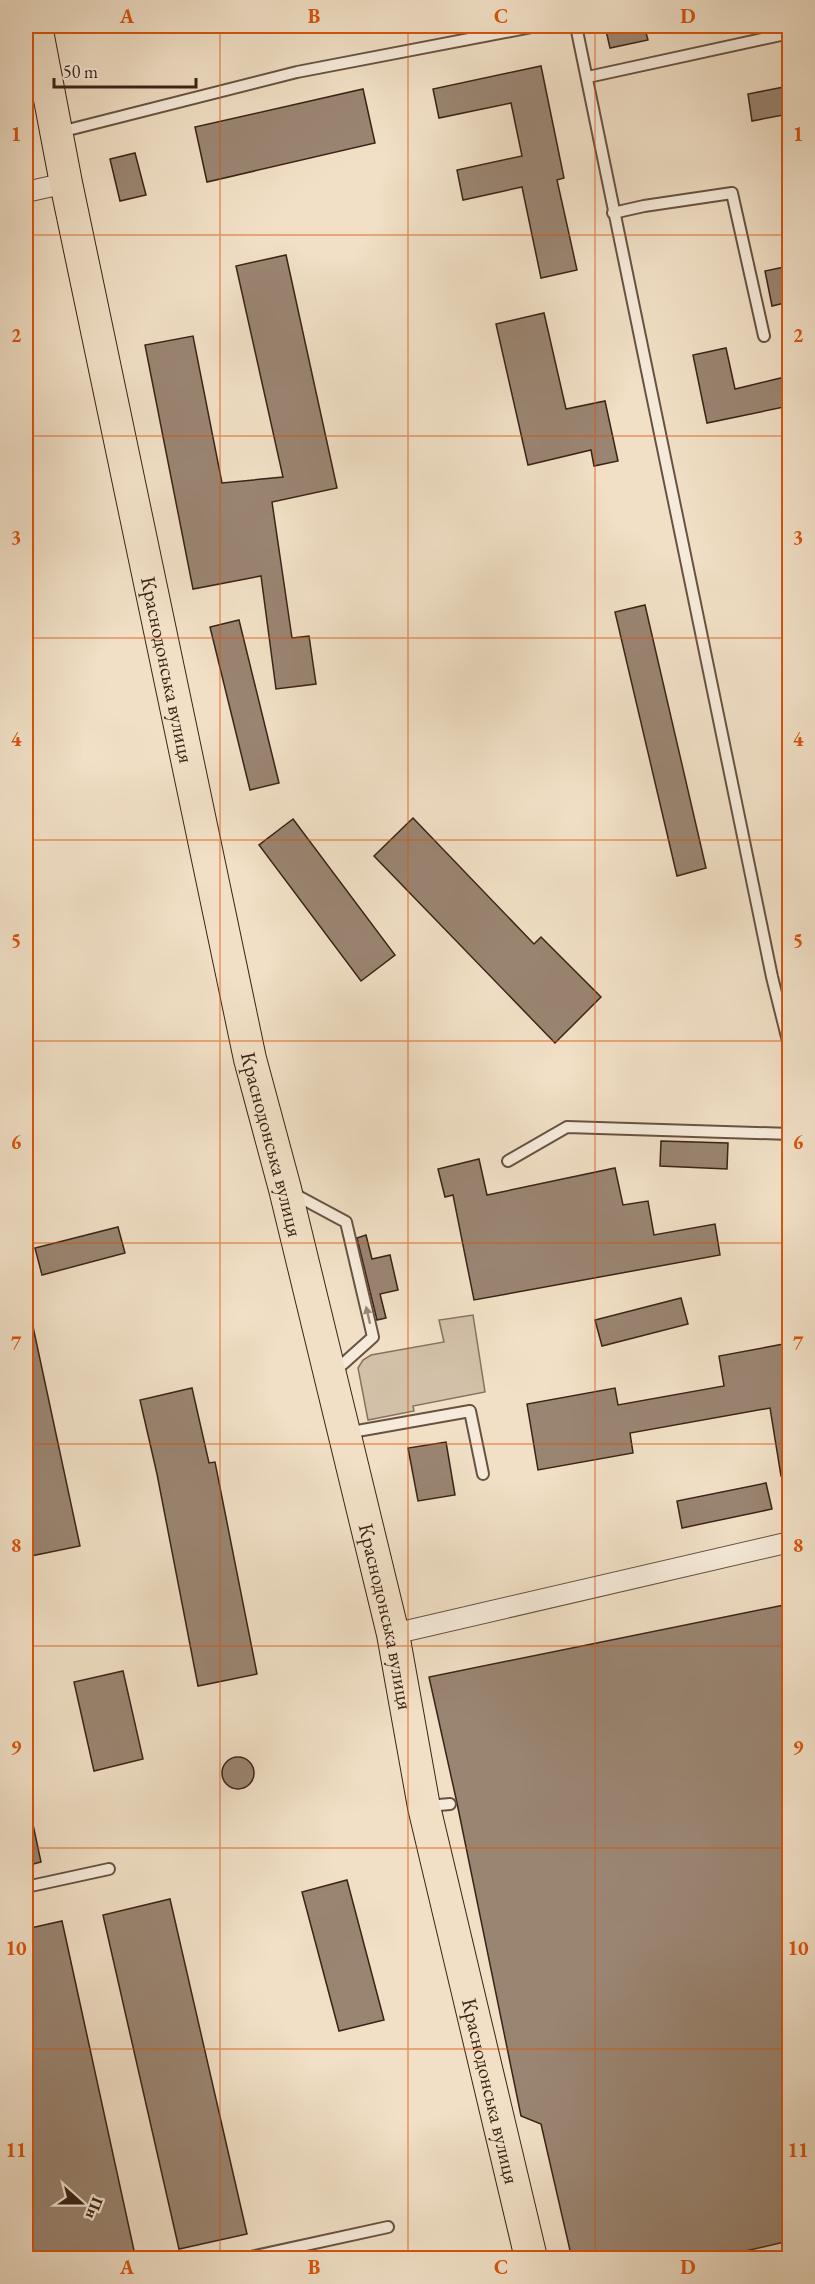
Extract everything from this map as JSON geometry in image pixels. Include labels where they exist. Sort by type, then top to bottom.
[{"type":"main road","name":"Краснодонська вулиця","points":[[36,26],[66,183],[250,1059],[285,1189],[343,1434],[437,1805],[531,2259]]},
{"type":"street","points":[[30,191],[66,183]]},
{"type":"street","points":[[393,1634],[789,1542]]},
{"type":"lane","points":[[57,133],[297,72],[537,26]]},
{"type":"lane","points":[[576,26],[588,77],[613,213],[789,1049]]},
{"type":"lane","points":[[588,77],[789,33]]},
{"type":"lane","points":[[613,213],[732,193],[764,336]]},
{"type":"lane","points":[[508,1161],[567,1127],[789,1134]]},
{"type":"lane","points":[[285,1189],[346,1222],[373,1336],[330,1375]]},
{"type":"lane","points":[[343,1434],[470,1412],[483,1474]]},
{"type":"lane","points":[[26,1887],[109,1869]]},
{"type":"lane","points":[[246,2259],[388,2227]]},
{"type":"path","points":[[26,146],[30,191]]},
{"type":"shaded area","points":[[473,1315],[485,1392],[413,1406],[414,1411],[368,1420],[358,1368],[363,1360],[371,1355],[444,1342],[439,1320]]},
{"type":"building","points":[[605,26],[644,26],[648,40],[610,48]]},
{"type":"building","points":[[541,66],[564,178],[557,180],[577,270],[541,278],[522,187],[463,200],[457,170],[522,156],[511,103],[439,118],[433,89]]},
{"type":"building","points":[[789,86],[789,114],[752,121],[748,94]]},
{"type":"building","points":[[363,89],[375,143],[207,182],[195,127]]},
{"type":"building","points":[[135,153],[146,195],[120,201],[110,159]]},
{"type":"building","points":[[286,255],[337,488],[272,502],[292,638],[309,636],[316,684],[276,689],[261,576],[193,589],[145,345],[193,336],[222,483],[283,477],[236,266]]},
{"type":"building","points":[[789,266],[789,302],[772,306],[765,271]]},
{"type":"building","points":[[544,313],[566,409],[605,401],[618,461],[594,466],[591,450],[528,465],[496,324]]},
{"type":"building","points":[[726,348],[735,389],[789,376],[789,406],[707,423],[693,355]]},
{"type":"building","points":[[645,605],[706,868],[677,876],[615,612]]},
{"type":"building","points":[[239,620],[279,783],[250,790],[210,627]]},
{"type":"building","points":[[413,818],[534,944],[541,937],[601,997],[555,1043],[374,856]]},
{"type":"building","points":[[293,819],[395,955],[361,981],[259,845]]},
{"type":"building","points":[[661,1141],[728,1143],[727,1169],[660,1166]]},
{"type":"building","points":[[479,1159],[487,1195],[615,1168],[623,1205],[648,1201],[654,1235],[715,1224],[720,1255],[474,1300],[453,1195],[445,1197],[438,1169]]},
{"type":"building","points":[[118,1227],[125,1253],[42,1275],[35,1248]]},
{"type":"building","points":[[366,1235],[372,1259],[390,1255],[398,1290],[380,1294],[386,1318],[377,1320],[357,1238]]},
{"type":"building","points":[[681,1298],[688,1324],[602,1346],[595,1320]]},
{"type":"building","points":[[32,1322],[80,1546],[26,1557],[26,1323]]},
{"type":"building","points":[[789,1343],[789,1475],[781,1476],[770,1408],[630,1433],[633,1453],[538,1470],[527,1404],[615,1388],[618,1405],[724,1386],[719,1356]]},
{"type":"building","points":[[192,1388],[209,1463],[215,1462],[257,1674],[198,1686],[157,1474],[140,1400]]},
{"type":"building","points":[[446,1442],[455,1495],[418,1501],[408,1448]]},
{"type":"building","points":[[766,1483],[772,1509],[682,1528],[677,1501]]},
{"type":"building","points":[[789,1604],[789,2241],[711,2259],[572,2259],[541,2124],[521,2116],[429,1677]]},
{"type":"building","points":[[123,1671],[143,1759],[94,1771],[74,1682]]},
{"type":"building","points":[[238,1757],[249,1762],[254,1773],[249,1784],[238,1789],[227,1784],[222,1773],[227,1762]]},
{"type":"building","points":[[32,1820],[41,1862],[26,1866],[26,1821]]},
{"type":"building","points":[[347,1880],[384,2020],[339,2031],[302,1892]]},
{"type":"building","points":[[170,1899],[247,2234],[179,2249],[103,1915]]},
{"type":"building","points":[[62,1921],[135,2255],[120,2259],[26,2259],[26,1929]]}]
